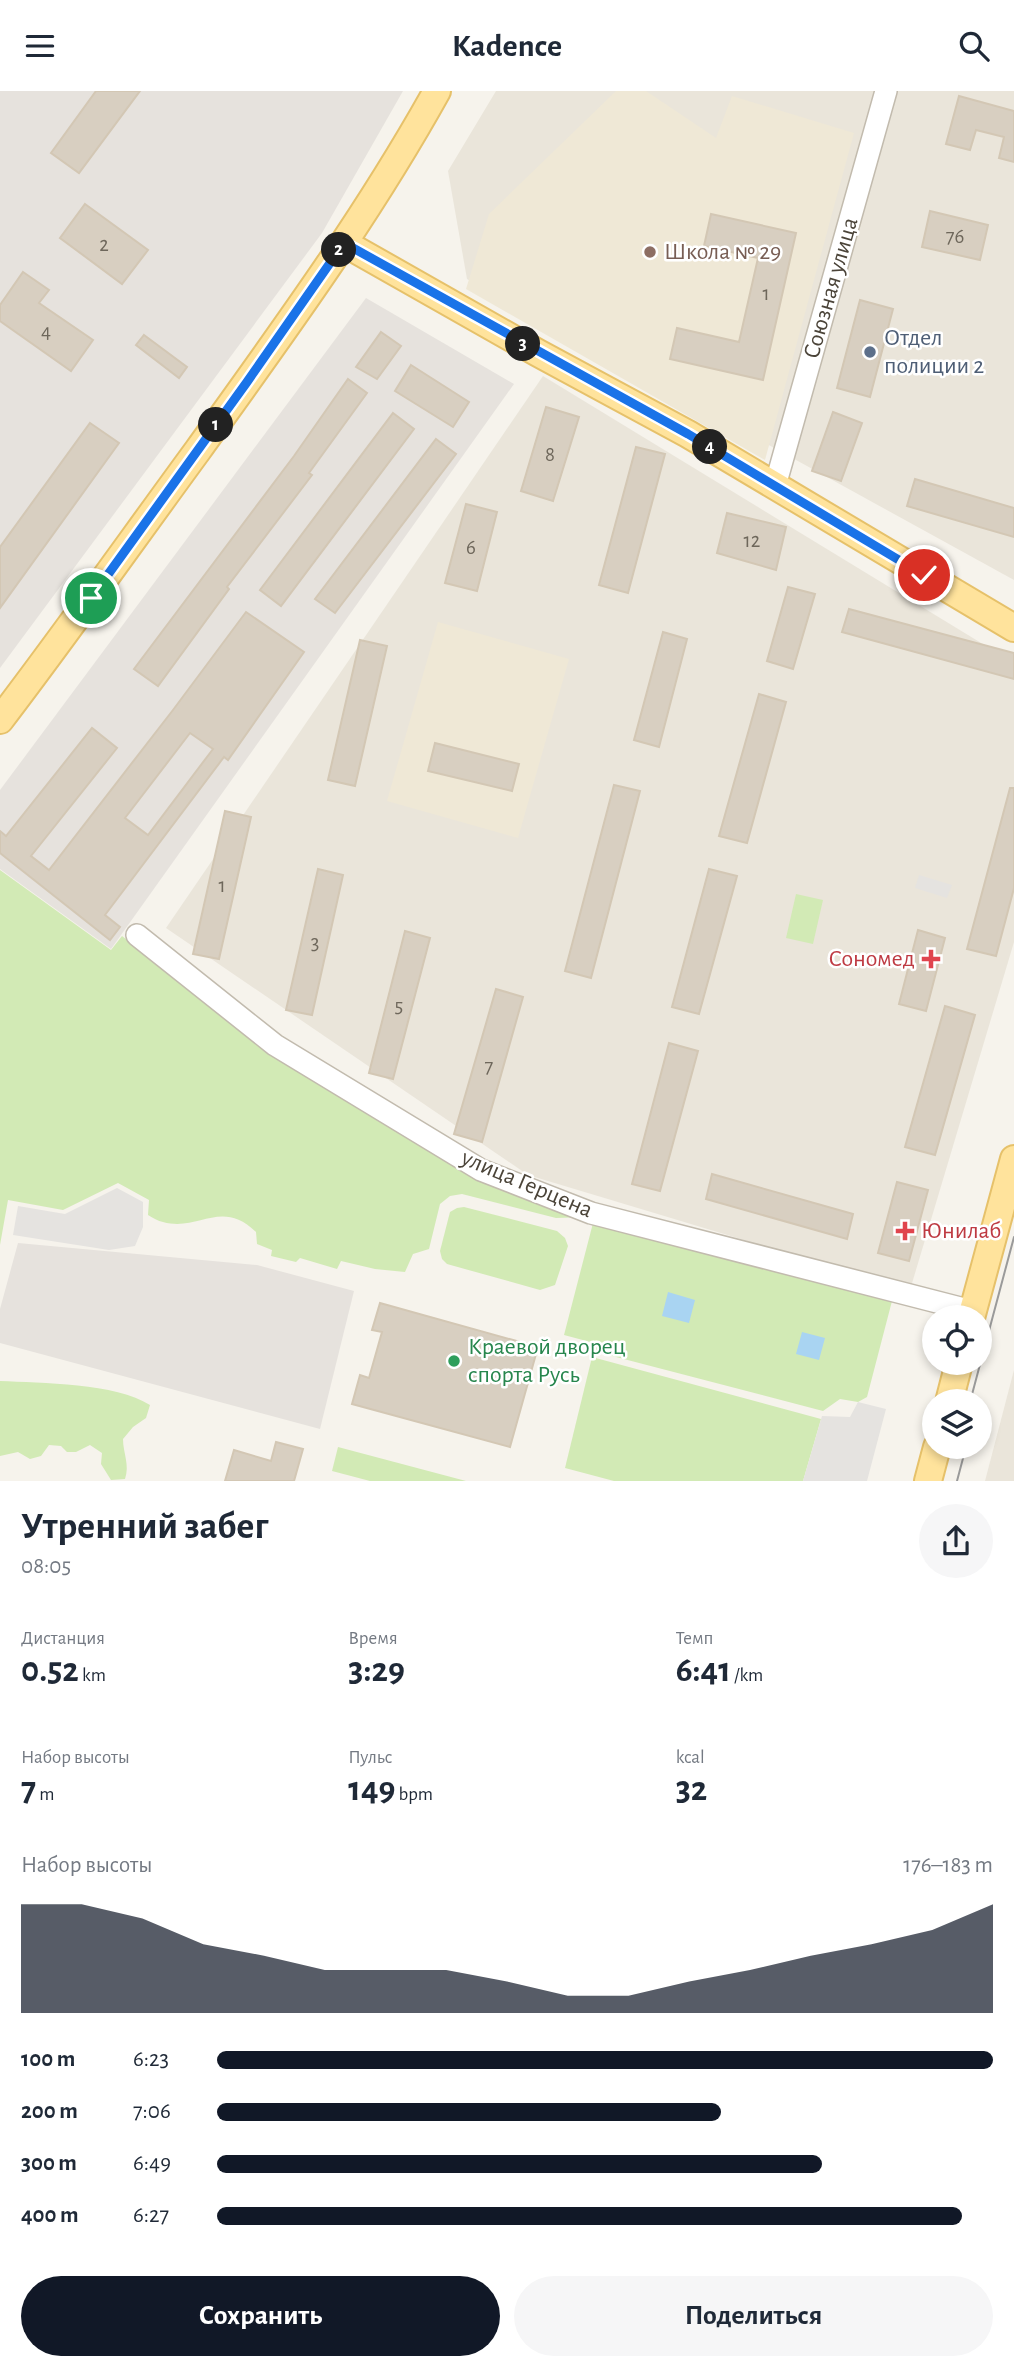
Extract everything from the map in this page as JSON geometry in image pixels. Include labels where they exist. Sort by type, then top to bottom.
[{"type":"main road","points":[[0,720],[247,382],[344,243],[437,91]]},
{"type":"main road","points":[[344,243],[688,434],[1014,628]]},
{"type":"main road","points":[[973,1305],[1014,1159]]},
{"type":"main road","points":[[928,1481],[934,1459]]},
{"type":"street","name":"Союзная улица","points":[[775,486],[886,91]]},
{"type":"street","name":"улица Герцена","points":[[137,935],[275,1045],[481,1170],[591,1213],[937,1305]]},
{"type":"shaded area","points":[[0,91],[403,91],[322,233],[0,668]]},
{"type":"shaded area","points":[[496,91],[1014,91],[1014,580],[467,279],[448,171]]},
{"type":"shaded area","name":"Школа № 29","points":[[616,91],[646,91],[716,138],[732,96],[854,133],[765,460],[466,289],[489,214]]},
{"type":"shaded area","points":[[366,298],[514,384],[111,949],[0,869],[0,790]]},
{"type":"shaded area","points":[[543,376],[1014,663],[1014,942],[910,1290],[528,1175],[166,928]]},
{"type":"shaded area","points":[[438,622],[569,659],[518,838],[387,801]]},
{"type":"shaded area","points":[[919,875],[952,885],[947,898],[915,888]]},
{"type":"shaded area","points":[[117,1188],[143,1202],[143,1227],[135,1246],[109,1250],[13,1235],[18,1206],[65,1214]]},
{"type":"shaded area","points":[[18,1243],[257,1265],[354,1291],[320,1429],[0,1343],[0,1309]]},
{"type":"shaded area","points":[[1014,1370],[1014,1481],[985,1481]]},
{"type":"shaded area","points":[[858,1402],[886,1409],[867,1481],[803,1481],[822,1416],[850,1417]]},
{"type":"green space","points":[[0,870],[111,950],[122,936],[266,1050],[585,1217],[556,1218],[462,1194],[450,1196],[440,1204],[429,1249],[413,1254],[405,1272],[375,1269],[341,1261],[337,1269],[300,1258],[296,1262],[271,1256],[272,1250],[257,1244],[256,1232],[232,1217],[176,1224],[159,1221],[148,1215],[149,1200],[118,1183],[63,1210],[8,1200],[0,1245]]},
{"type":"green space","points":[[796,894],[823,900],[813,944],[786,938]]},
{"type":"green space","points":[[464,1207],[557,1231],[565,1238],[568,1246],[555,1285],[540,1290],[447,1264],[440,1251],[450,1212]]},
{"type":"green space","points":[[593,1223],[892,1301],[867,1397],[858,1402],[840,1399],[823,1411],[593,1351],[594,1343],[564,1335]]},
{"type":"green space","points":[[592,1357],[821,1419],[803,1481],[614,1481],[565,1468]]},
{"type":"green space","points":[[0,1381],[98,1388],[118,1392],[150,1405],[146,1418],[133,1427],[123,1439],[127,1464],[125,1479],[111,1480],[101,1464],[102,1453],[90,1445],[76,1452],[67,1452],[61,1446],[49,1445],[41,1456],[30,1459],[18,1452],[0,1456]]},
{"type":"green space","points":[[338,1447],[466,1481],[370,1481],[332,1471]]},
{"type":"water","points":[[668,1292],[695,1300],[689,1323],[662,1316]]},
{"type":"water","points":[[802,1332],[825,1338],[819,1360],[796,1354]]},
{"type":"building","points":[[96,91],[140,91],[79,173],[51,153]]},
{"type":"building","points":[[959,96],[1014,111],[1014,162],[999,158],[1004,137],[976,130],[970,150],[946,144]]},
{"type":"building","points":[[85,204],[148,250],[122,284],[60,238]]},
{"type":"building","points":[[930,211],[988,225],[980,260],[922,247]]},
{"type":"building","points":[[711,214],[796,233],[763,380],[670,359],[677,328],[739,342],[758,258],[704,246]]},
{"type":"building","points":[[23,272],[49,290],[39,303],[93,340],[71,371],[0,321],[0,305]]},
{"type":"building","points":[[860,300],[893,309],[870,397],[837,388]]},
{"type":"building","points":[[381,332],[401,346],[377,379],[356,367]]},
{"type":"building","points":[[144,335],[187,367],[179,378],[136,345]]},
{"type":"building","points":[[411,365],[469,402],[453,427],[395,391]]},
{"type":"building","points":[[348,379],[367,393],[309,473],[312,475],[227,587],[229,589],[158,686],[134,669],[294,456]]},
{"type":"building","points":[[546,407],[579,417],[553,501],[521,491]]},
{"type":"building","points":[[833,412],[862,423],[841,481],[812,471]]},
{"type":"building","points":[[393,413],[414,429],[281,606],[260,590]]},
{"type":"building","points":[[90,423],[119,443],[0,608],[0,547]]},
{"type":"building","points":[[436,439],[456,454],[335,613],[315,599]]},
{"type":"building","points":[[636,447],[665,454],[628,593],[599,585]]},
{"type":"building","points":[[915,479],[1014,508],[1014,537],[907,506]]},
{"type":"building","points":[[466,504],[497,512],[477,591],[445,583]]},
{"type":"building","points":[[727,513],[786,527],[776,570],[717,553]]},
{"type":"building","points":[[788,587],[815,594],[793,669],[767,661]]},
{"type":"building","points":[[849,609],[1014,653],[1014,679],[842,632]]},
{"type":"building","points":[[246,612],[304,652],[228,760],[224,757],[105,915],[120,927],[110,940],[0,853],[0,831],[6,836],[92,728],[117,748],[31,856],[49,870]],"holes":[[[190,733],[213,749],[148,835],[125,818]]]},
{"type":"building","points":[[663,632],[687,639],[659,747],[634,740]]},
{"type":"building","points":[[360,640],[387,646],[355,786],[328,780]]},
{"type":"building","points":[[759,694],[786,702],[747,843],[719,836]]},
{"type":"building","points":[[435,743],[519,764],[512,791],[428,771]]},
{"type":"building","points":[[614,785],[640,791],[591,978],[565,971]]},
{"type":"building","points":[[1010,788],[1014,788],[1014,888],[996,956],[967,949]]},
{"type":"building","points":[[225,811],[251,817],[219,959],[193,954]]},
{"type":"building","points":[[318,869],[343,875],[312,1015],[286,1010]]},
{"type":"building","points":[[709,869],[737,876],[699,1014],[672,1007]]},
{"type":"building","points":[[918,930],[945,938],[926,1011],[899,1004]]},
{"type":"building","points":[[405,931],[430,938],[393,1079],[369,1073]]},
{"type":"building","points":[[496,989],[523,997],[482,1142],[454,1134]]},
{"type":"building","points":[[945,1006],[975,1015],[935,1155],[905,1147]]},
{"type":"building","points":[[669,1043],[698,1051],[660,1191],[632,1184]]},
{"type":"building","points":[[712,1174],[853,1214],[847,1239],[706,1199]]},
{"type":"building","points":[[897,1182],[928,1190],[909,1261],[878,1253]]},
{"type":"building","name":"Краевой дворец спорта Русь","points":[[380,1303],[538,1347],[510,1447],[352,1404],[360,1375],[369,1378],[382,1332],[372,1330]]},
{"type":"building","points":[[276,1442],[303,1449],[294,1481],[225,1481],[234,1450],[271,1461]]},
{"type":"tram line","points":[[973,1389],[1014,1237]]},
{"type":"tram line","points":[[957,1481],[963,1459]]},
{"type":"place","name":"Школа № 29","points":[[650,252]]},
{"type":"place","name":"Отдел полиции 2","points":[[870,352]]},
{"type":"place","name":"Сономед","points":[[931,959]]},
{"type":"place","name":"Юнилаб","points":[[905,1231]]},
{"type":"place","name":"Краевой дворец спорта Русь","points":[[454,1361]]},
{"type":"route","points":[[91,598],[344,243],[688,434],[924,575]]}]
